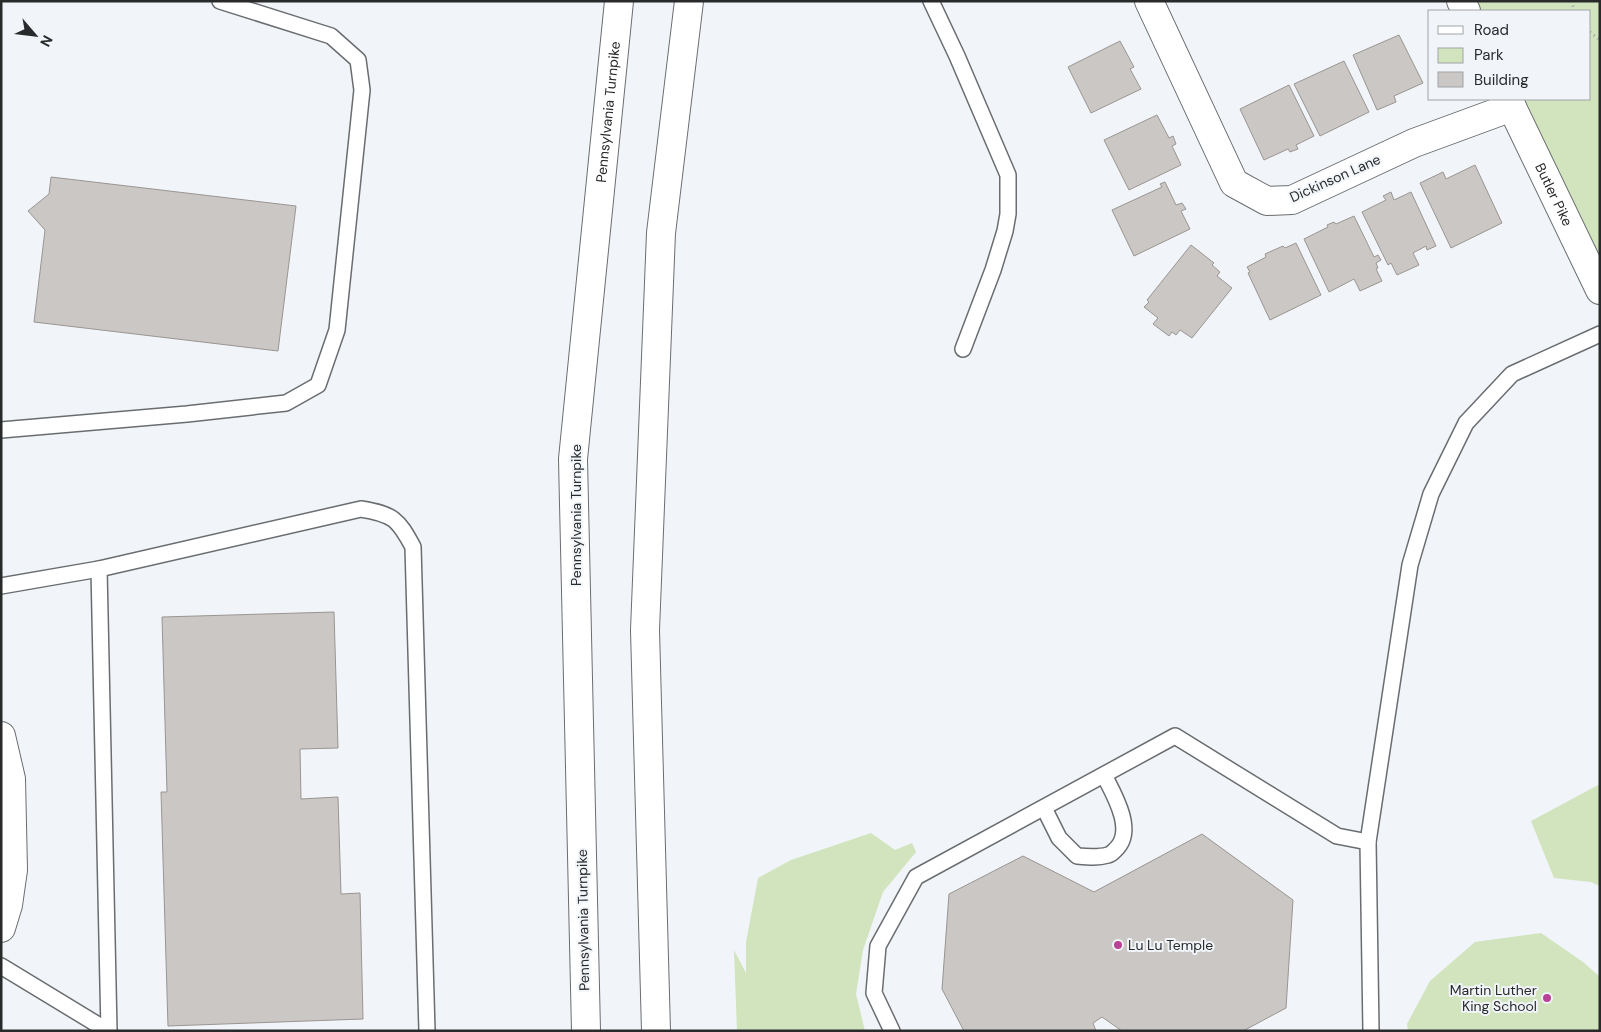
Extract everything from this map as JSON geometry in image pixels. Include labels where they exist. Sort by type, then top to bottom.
[{"type":"main road","name":"Pennsylvania Turnpike","points":[[586,1031],[573,459],[619,1]]},
{"type":"main road","points":[[656,1031],[645,630],[661,233],[690,1]]},
{"type":"main road","name":"Dickinson Lane","points":[[1149,1],[1234,183],[1267,201],[1292,200],[1414,143],[1510,103]]},
{"type":"main road","name":"Butler Pike","points":[[1510,103],[1600,290]]},
{"type":"main road","points":[[1,736],[11,779],[13,870],[8,905],[1,928]]},
{"type":"lane","points":[[1,430],[187,414],[286,403],[318,386],[337,330],[362,90],[358,60],[331,36],[220,1]]},
{"type":"lane","points":[[931,1],[957,56],[1008,175],[1008,214],[1004,231],[993,270],[962,349]]},
{"type":"lane","points":[[1371,1031],[1368,842],[1410,565],[1431,494],[1466,423],[1512,374],[1600,334]]},
{"type":"lane","points":[[1,586],[99,569],[361,509],[383,512],[402,526],[414,547],[427,1031]]},
{"type":"lane","points":[[99,569],[108,1031]]},
{"type":"lane","points":[[892,1031],[874,993],[878,946],[916,877],[1175,736],[1337,836],[1368,842]]},
{"type":"lane","points":[[1044,808],[1059,838],[1077,856],[1096,858],[1111,855],[1122,843],[1124,821],[1118,803],[1104,775]]},
{"type":"lane","points":[[1,966],[108,1031]]},
{"type":"green space","points":[[1461,1],[1600,1],[1600,283],[1508,100],[1591,100],[1591,10],[1466,10]]},
{"type":"green space","points":[[1600,784],[1600,886],[1591,882],[1554,878],[1531,821]]},
{"type":"green space","points":[[871,833],[895,850],[912,843],[916,852],[883,892],[863,950],[856,994],[865,1031],[737,1031],[734,950],[746,973],[746,942],[758,878],[791,860]]},
{"type":"green space","points":[[1541,933],[1583,962],[1600,977],[1600,1031],[1408,1031],[1407,1024],[1430,981],[1475,942]]},
{"type":"building","points":[[1399,35],[1423,83],[1394,96],[1396,102],[1377,110],[1353,55]]},
{"type":"building","points":[[1120,41],[1134,67],[1130,69],[1141,89],[1091,113],[1068,67]]},
{"type":"building","points":[[1344,61],[1369,112],[1320,136],[1294,84]]},
{"type":"building","points":[[1289,85],[1314,136],[1296,145],[1298,149],[1290,152],[1288,149],[1264,160],[1240,109]]},
{"type":"building","points":[[1157,115],[1169,138],[1173,136],[1176,144],[1172,146],[1181,165],[1129,190],[1104,140]]},
{"type":"building","points":[[1475,165],[1502,223],[1451,248],[1420,183],[1443,172],[1446,179]]},
{"type":"building","points":[[51,177],[296,206],[278,351],[34,322],[45,230],[28,211],[49,194]]},
{"type":"building","points":[[1165,182],[1176,205],[1182,203],[1186,209],[1181,211],[1190,229],[1134,256],[1112,210],[1162,187],[1160,184]]},
{"type":"building","points":[[1391,192],[1394,200],[1411,192],[1436,246],[1427,250],[1426,246],[1413,253],[1419,265],[1397,275],[1391,263],[1388,265],[1362,212],[1386,200],[1383,196]]},
{"type":"building","points":[[1354,216],[1374,257],[1378,255],[1381,260],[1376,263],[1378,268],[1376,269],[1382,281],[1360,291],[1354,279],[1329,292],[1304,239],[1328,227],[1327,225],[1334,222],[1336,224]]},
{"type":"building","points":[[1296,243],[1321,295],[1270,320],[1247,267],[1266,257],[1265,254],[1283,246],[1285,248]]},
{"type":"building","points":[[1191,245],[1214,263],[1212,265],[1220,272],[1217,276],[1232,288],[1192,338],[1180,330],[1176,335],[1172,332],[1169,336],[1153,324],[1158,318],[1144,307],[1149,302],[1147,300]]},
{"type":"building","points":[[334,612],[338,748],[300,749],[301,799],[338,797],[341,894],[360,893],[363,1019],[168,1026],[161,792],[167,792],[162,617]]},
{"type":"building","name":"Lu Lu Temple","points":[[1202,834],[1293,900],[1286,1008],[1243,1031],[1122,1031],[1102,1017],[1093,1023],[1096,1031],[964,1031],[942,989],[949,894],[1023,856],[1094,892]]},
{"type":"place","name":"Lu Lu Temple","points":[[1118,945]]},
{"type":"place","name":"Martin Luther King School","points":[[1547,998]]}]
